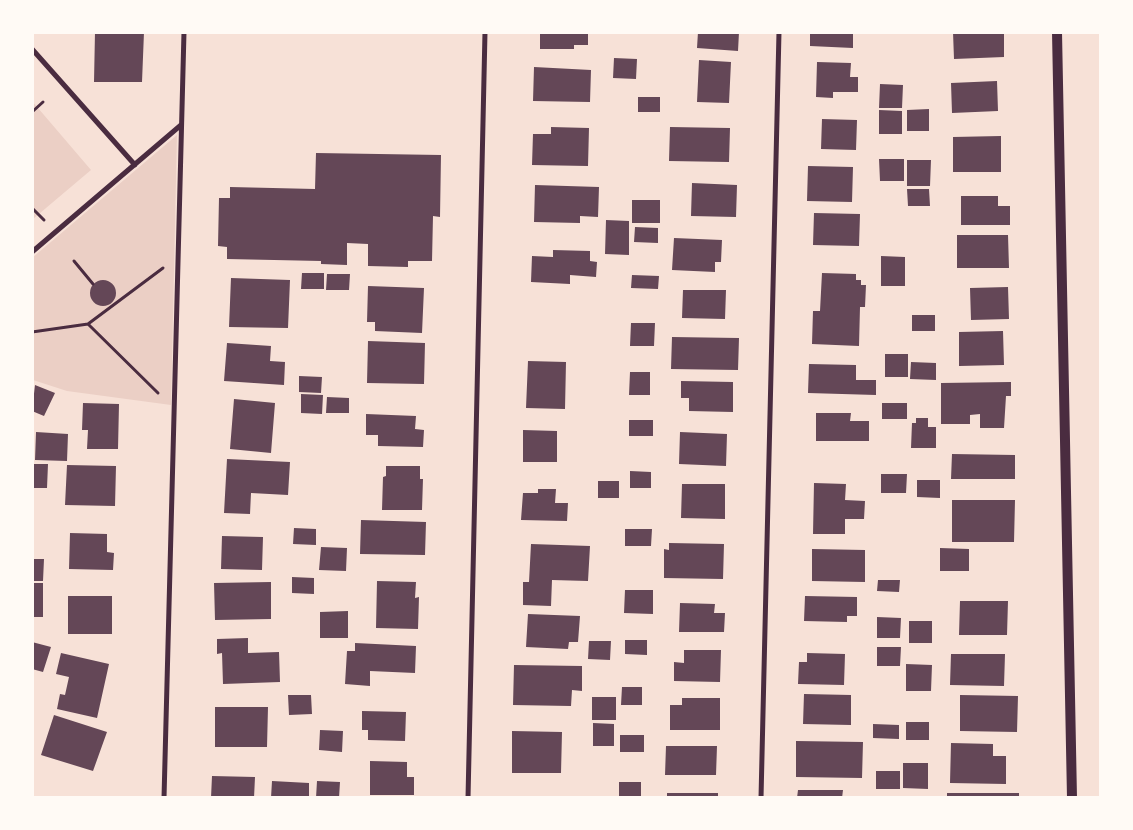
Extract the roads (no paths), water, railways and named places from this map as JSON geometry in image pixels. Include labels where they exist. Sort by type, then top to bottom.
[{"type":"main road","points":[[1058,32],[1072,798]]},
{"type":"street","points":[[164,798],[184,32]]},
{"type":"street","points":[[468,798],[485,32]]},
{"type":"street","points":[[761,798],[779,32]]},
{"type":"street","points":[[32,49],[134,165]]},
{"type":"street","points":[[32,252],[181,125]]}]
